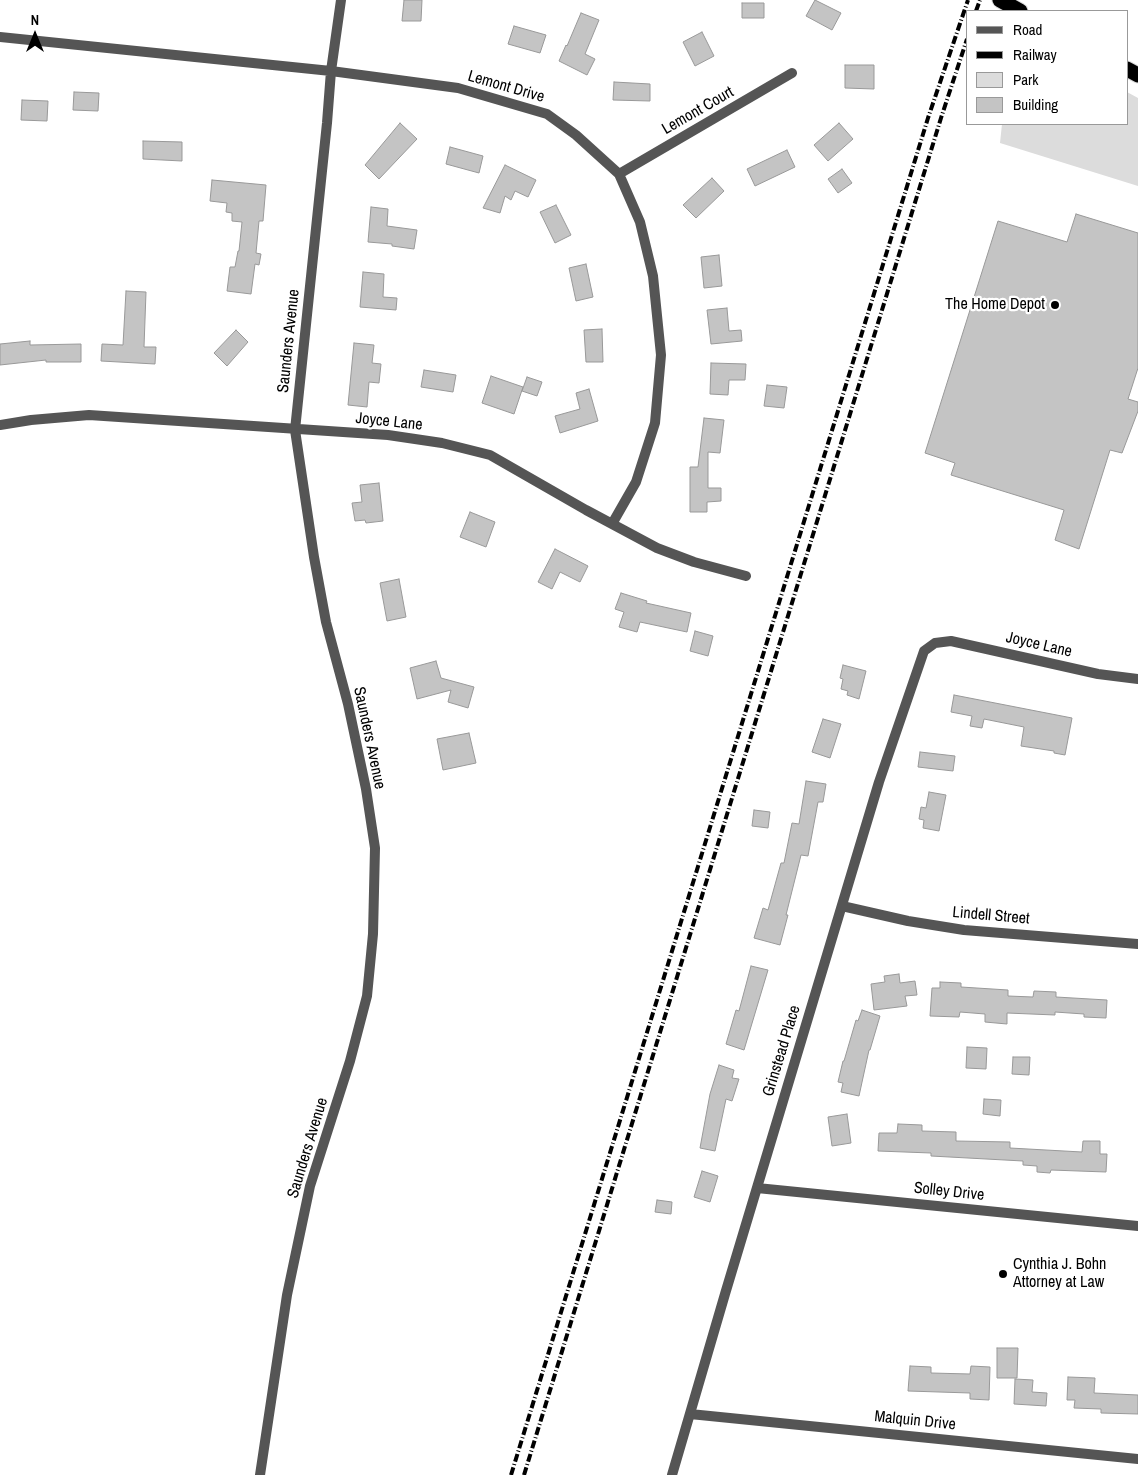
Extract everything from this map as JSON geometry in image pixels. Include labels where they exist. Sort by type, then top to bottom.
[{"type":"highway","points":[[1000,0],[1018,10]]},
{"type":"street","name":"Saunders Avenue","points":[[260,1475],[287,1295],[304,1213],[310,1186],[350,1061],[367,996],[373,934],[375,848],[366,789],[323,603],[294,430],[326,132],[330,71],[340,0]]},
{"type":"street","name":"Lemont Drive","points":[[0,37],[330,71],[458,88],[547,114],[576,135],[619,174],[640,222],[653,276],[661,355],[655,423],[636,482],[612,524]]},
{"type":"street","name":"Lemont Court","points":[[619,174],[792,73]]},
{"type":"street","name":"Joyce Lane","points":[[0,425],[31,420],[89,415],[388,435],[442,443],[490,455],[657,548],[694,562],[746,576]]},
{"type":"street","name":"Joyce Lane","points":[[935,643],[952,641],[1098,674],[1138,679]]},
{"type":"street","name":"Grinstead Place","points":[[672,1475],[880,782],[924,651],[935,643]]},
{"type":"street","name":"Lindell Street","points":[[842,906],[908,921],[964,930],[1138,944]]},
{"type":"street","name":"Solley Drive","points":[[757,1188],[1138,1226]]},
{"type":"street","name":"Malquin Drive","points":[[690,1414],[1138,1459]]},
{"type":"green space","points":[[1128,93],[1138,98],[1138,186],[1000,143],[1002,125],[1128,125]]},
{"type":"building","points":[[404,0],[422,0],[421,21],[402,21]]},
{"type":"building","points":[[815,0],[841,13],[832,30],[806,16]]},
{"type":"building","points":[[742,3],[764,3],[764,18],[742,18]]},
{"type":"building","points":[[581,13],[599,20],[585,54],[595,59],[587,75],[559,61]]},
{"type":"building","points":[[514,26],[546,35],[540,53],[508,44]]},
{"type":"building","points":[[702,32],[714,56],[695,66],[683,42]]},
{"type":"building","points":[[845,65],[874,65],[874,89],[845,88]]},
{"type":"building","points":[[614,82],[650,84],[650,101],[613,100]]},
{"type":"building","points":[[74,92],[99,93],[98,111],[73,110]]},
{"type":"building","points":[[22,100],[48,101],[47,121],[21,120]]},
{"type":"building","points":[[400,123],[417,139],[379,179],[365,165]]},
{"type":"building","points":[[839,123],[853,139],[828,161],[814,145]]},
{"type":"building","points":[[143,141],[182,142],[182,161],[143,159]]},
{"type":"building","points":[[450,147],[483,156],[479,173],[446,164]]},
{"type":"building","points":[[787,150],[795,167],[755,186],[747,169]]},
{"type":"building","points":[[505,165],[536,180],[528,197],[515,191],[511,200],[505,196],[500,213],[483,208]]},
{"type":"building","points":[[842,169],[852,183],[838,193],[828,179]]},
{"type":"building","points":[[712,178],[724,191],[696,218],[683,205]]},
{"type":"building","points":[[212,180],[266,185],[263,221],[259,221],[256,253],[261,254],[259,265],[255,264],[251,294],[227,291],[230,267],[235,267],[239,251],[242,222],[232,221],[232,213],[226,212],[227,203],[210,201]]},
{"type":"building","points":[[556,205],[571,235],[555,243],[540,212]]},
{"type":"building","points":[[371,207],[388,209],[387,226],[417,230],[414,249],[392,246],[392,244],[368,242]]},
{"type":"building","name":"The Home Depot","points":[[1076,214],[1138,233],[1138,368],[1128,399],[1138,402],[1138,411],[1122,453],[1110,450],[1079,549],[1055,540],[1064,510],[951,475],[955,463],[925,453],[998,221],[1067,242]]},
{"type":"building","points":[[719,255],[722,286],[704,288],[701,257]]},
{"type":"building","points":[[586,264],[593,297],[576,301],[569,268]]},
{"type":"building","points":[[363,272],[384,274],[383,297],[397,298],[396,310],[360,307]]},
{"type":"building","points":[[126,291],[146,292],[144,347],[156,347],[155,364],[101,361],[102,344],[123,345]]},
{"type":"building","points":[[727,308],[729,331],[741,330],[742,341],[711,344],[707,310]]},
{"type":"building","points":[[602,329],[603,362],[586,362],[584,330]]},
{"type":"building","points":[[236,330],[248,342],[227,366],[214,353]]},
{"type":"building","points":[[30,341],[30,345],[81,344],[81,362],[46,362],[46,360],[0,365],[0,344]]},
{"type":"building","points":[[354,343],[374,345],[372,363],[381,364],[379,383],[369,382],[367,407],[348,405]]},
{"type":"building","points":[[711,363],[746,364],[745,380],[729,380],[728,395],[710,394]]},
{"type":"building","points":[[424,370],[456,375],[453,392],[421,387]]},
{"type":"building","points":[[491,376],[523,387],[514,414],[482,403]]},
{"type":"building","points":[[527,377],[542,382],[537,396],[522,391]]},
{"type":"building","points":[[767,385],[787,387],[784,408],[764,406]]},
{"type":"building","points":[[589,389],[598,421],[560,433],[555,416],[580,409],[576,393]]},
{"type":"building","points":[[704,418],[724,420],[720,453],[708,452],[708,488],[721,488],[721,501],[707,502],[707,512],[690,512],[690,467],[698,467]]},
{"type":"building","points":[[379,483],[383,521],[366,523],[365,520],[355,521],[352,503],[362,502],[360,485]]},
{"type":"building","points":[[470,512],[495,522],[486,547],[460,537]]},
{"type":"building","points":[[555,549],[588,566],[580,582],[560,572],[552,589],[538,582]]},
{"type":"building","points":[[399,579],[406,617],[387,621],[380,583]]},
{"type":"building","points":[[621,593],[647,601],[646,603],[691,613],[687,632],[640,622],[637,632],[619,627],[624,612],[615,609]]},
{"type":"building","points":[[695,631],[713,636],[708,656],[690,651]]},
{"type":"building","points":[[436,661],[441,678],[474,687],[468,708],[448,702],[451,690],[417,699],[410,668]]},
{"type":"building","points":[[843,665],[866,671],[859,699],[847,695],[848,691],[841,689],[843,679],[840,678]]},
{"type":"building","points":[[954,695],[1072,718],[1065,755],[1054,753],[1054,751],[1021,746],[1024,727],[984,719],[982,728],[970,726],[972,716],[951,712]]},
{"type":"building","points":[[823,719],[841,724],[830,758],[812,752]]},
{"type":"building","points":[[469,733],[476,763],[443,770],[437,739]]},
{"type":"building","points":[[920,752],[955,756],[953,771],[918,767]]},
{"type":"building","points":[[806,781],[826,784],[823,802],[818,802],[808,856],[801,855],[780,945],[754,938],[763,908],[768,910],[781,863],[784,863],[792,823],[799,824]]},
{"type":"building","points":[[929,792],[946,795],[939,831],[923,828],[924,820],[919,819],[921,807],[926,808]]},
{"type":"building","points":[[754,810],[770,812],[768,828],[752,826]]},
{"type":"building","points":[[751,966],[768,970],[744,1050],[726,1044],[736,1010],[739,1011]]},
{"type":"building","points":[[899,974],[900,983],[915,981],[917,995],[905,996],[907,1006],[874,1010],[871,984],[885,982],[884,976]]},
{"type":"building","points":[[940,982],[961,983],[961,987],[1008,990],[1008,996],[1033,997],[1034,991],[1056,992],[1056,997],[1107,1000],[1106,1018],[1084,1017],[1084,1014],[1055,1012],[1055,1015],[1007,1013],[1007,1024],[985,1022],[985,1014],[960,1012],[959,1017],[930,1016],[932,988],[940,988]]},
{"type":"building","points":[[862,1010],[880,1016],[869,1050],[859,1096],[841,1092],[843,1083],[838,1082],[856,1020],[858,1021]]},
{"type":"building","points":[[967,1047],[987,1048],[986,1069],[966,1068]]},
{"type":"building","points":[[1013,1057],[1030,1057],[1029,1075],[1012,1074]]},
{"type":"building","points":[[719,1065],[734,1070],[732,1078],[739,1079],[732,1101],[726,1099],[715,1151],[700,1148],[710,1094]]},
{"type":"building","points":[[984,1099],[1001,1100],[1000,1116],[983,1114]]},
{"type":"building","points":[[847,1114],[851,1143],[832,1146],[828,1117]]},
{"type":"building","points":[[898,1124],[922,1125],[922,1131],[956,1132],[956,1141],[1010,1142],[1010,1148],[1082,1152],[1083,1141],[1100,1141],[1100,1154],[1107,1154],[1106,1172],[1051,1170],[1050,1173],[1037,1172],[1037,1166],[1023,1165],[1023,1161],[931,1156],[931,1153],[878,1151],[879,1133],[897,1133]]},
{"type":"building","points":[[702,1171],[718,1176],[710,1202],[694,1197]]},
{"type":"building","points":[[657,1200],[672,1202],[671,1214],[655,1212]]},
{"type":"building","points":[[997,1348],[1018,1348],[1017,1378],[997,1378]]},
{"type":"building","points":[[910,1366],[931,1367],[931,1373],[970,1374],[971,1366],[990,1367],[989,1400],[970,1399],[970,1393],[908,1391]]},
{"type":"building","points":[[1068,1377],[1095,1378],[1094,1393],[1138,1395],[1138,1414],[1101,1413],[1101,1409],[1074,1408],[1075,1400],[1067,1400]]},
{"type":"building","points":[[1015,1379],[1033,1380],[1032,1392],[1047,1393],[1046,1406],[1014,1404]]},
{"type":"railway","points":[[511,1475],[928,118],[968,0]]},
{"type":"railway","points":[[976,10],[980,0]]},
{"type":"railway","points":[[524,1475],[966,42]]},
{"type":"place","name":"The Home Depot","points":[[1055,305]]},
{"type":"place","name":"Cynthia J. Bohn Attorney at Law","points":[[1003,1274]]}]
